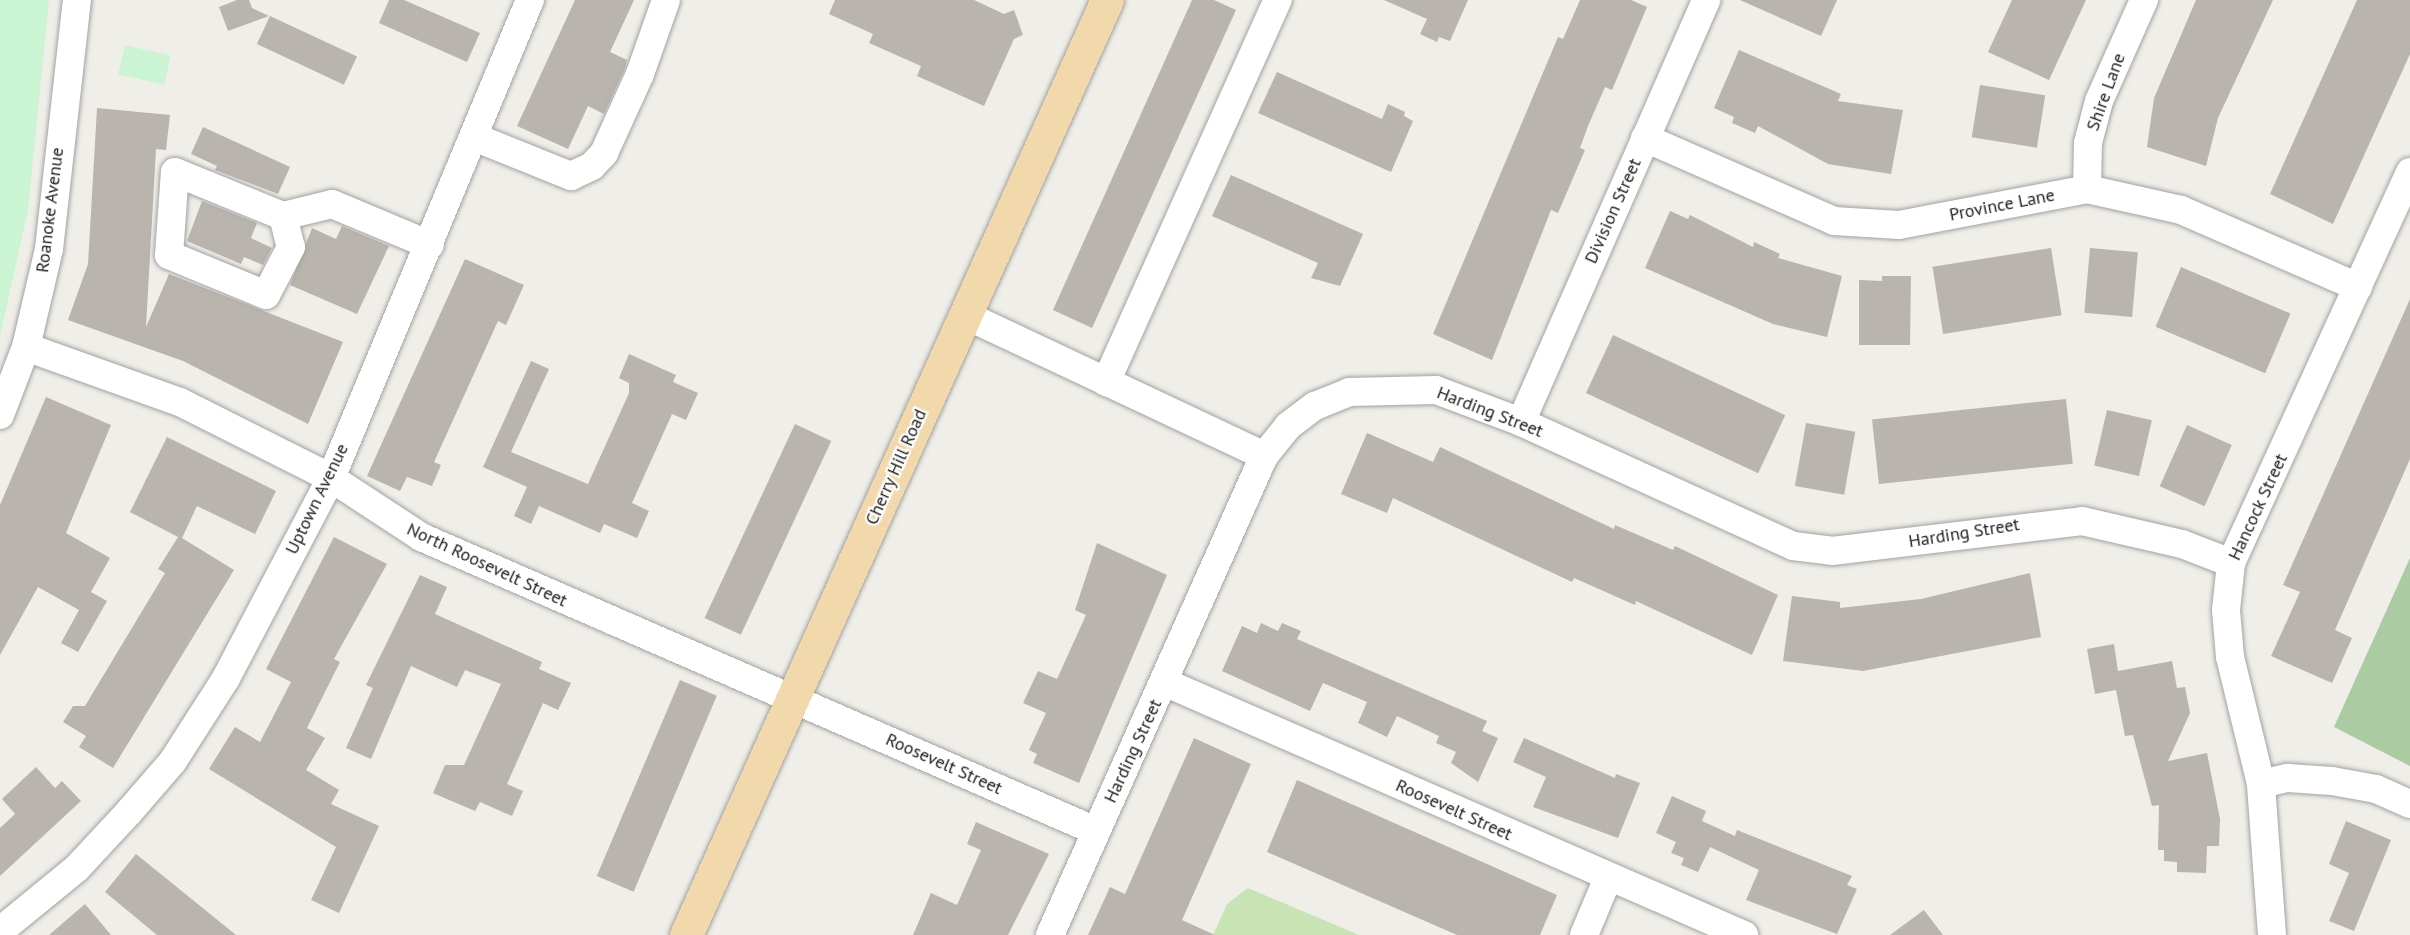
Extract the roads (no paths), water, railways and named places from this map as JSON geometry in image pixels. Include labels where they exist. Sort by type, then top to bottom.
[{"type":"main road","name":"Cherry Hill Road","points":[[687,935],[791,696],[1107,0]]},
{"type":"street","name":"Roanoke Avenue","points":[[0,415],[26,347],[49,249],[77,0]]},
{"type":"street","name":"Uptown Avenue","points":[[0,931],[77,868],[173,761],[226,678],[330,478],[430,245],[530,0]]},
{"type":"street","points":[[474,137],[571,176],[592,166],[604,153],[640,74],[666,0]]},
{"type":"street","points":[[1106,382],[1278,0]]},
{"type":"street","name":"Division Street","points":[[1521,422],[1706,0]]},
{"type":"street","name":"Shire Lane","points":[[2087,189],[2088,143],[2099,101],[2144,0]]},
{"type":"street","name":"Province Lane","points":[[1645,138],[1799,208],[1871,226],[2087,189],[2181,210],[2358,286]]},
{"type":"street","points":[[283,216],[291,247],[266,296],[169,255],[176,172],[283,216],[332,204],[430,245]]},
{"type":"street","name":"Hancock Street","points":[[2272,935],[2260,784],[2230,657],[2226,610],[2231,563],[2410,172]]},
{"type":"street","points":[[965,315],[1264,456]]},
{"type":"street","name":"North Roosevelt Street","points":[[26,347],[180,402],[330,478],[421,537],[791,696]]},
{"type":"street","name":"Harding Street","points":[[1050,935],[1264,456],[1297,420],[1349,392],[1436,390],[1521,422],[1793,546],[1832,551],[2082,521],[2182,544],[2231,563]]},
{"type":"street","name":"Roosevelt Street","points":[[1164,682],[1608,878],[1744,935]]},
{"type":"street","name":"Roosevelt Street","points":[[791,696],[1096,831]]},
{"type":"street","points":[[2260,784],[2288,778],[2332,781],[2376,789],[2410,804]]},
{"type":"street","points":[[1584,935],[1608,878]]}]
